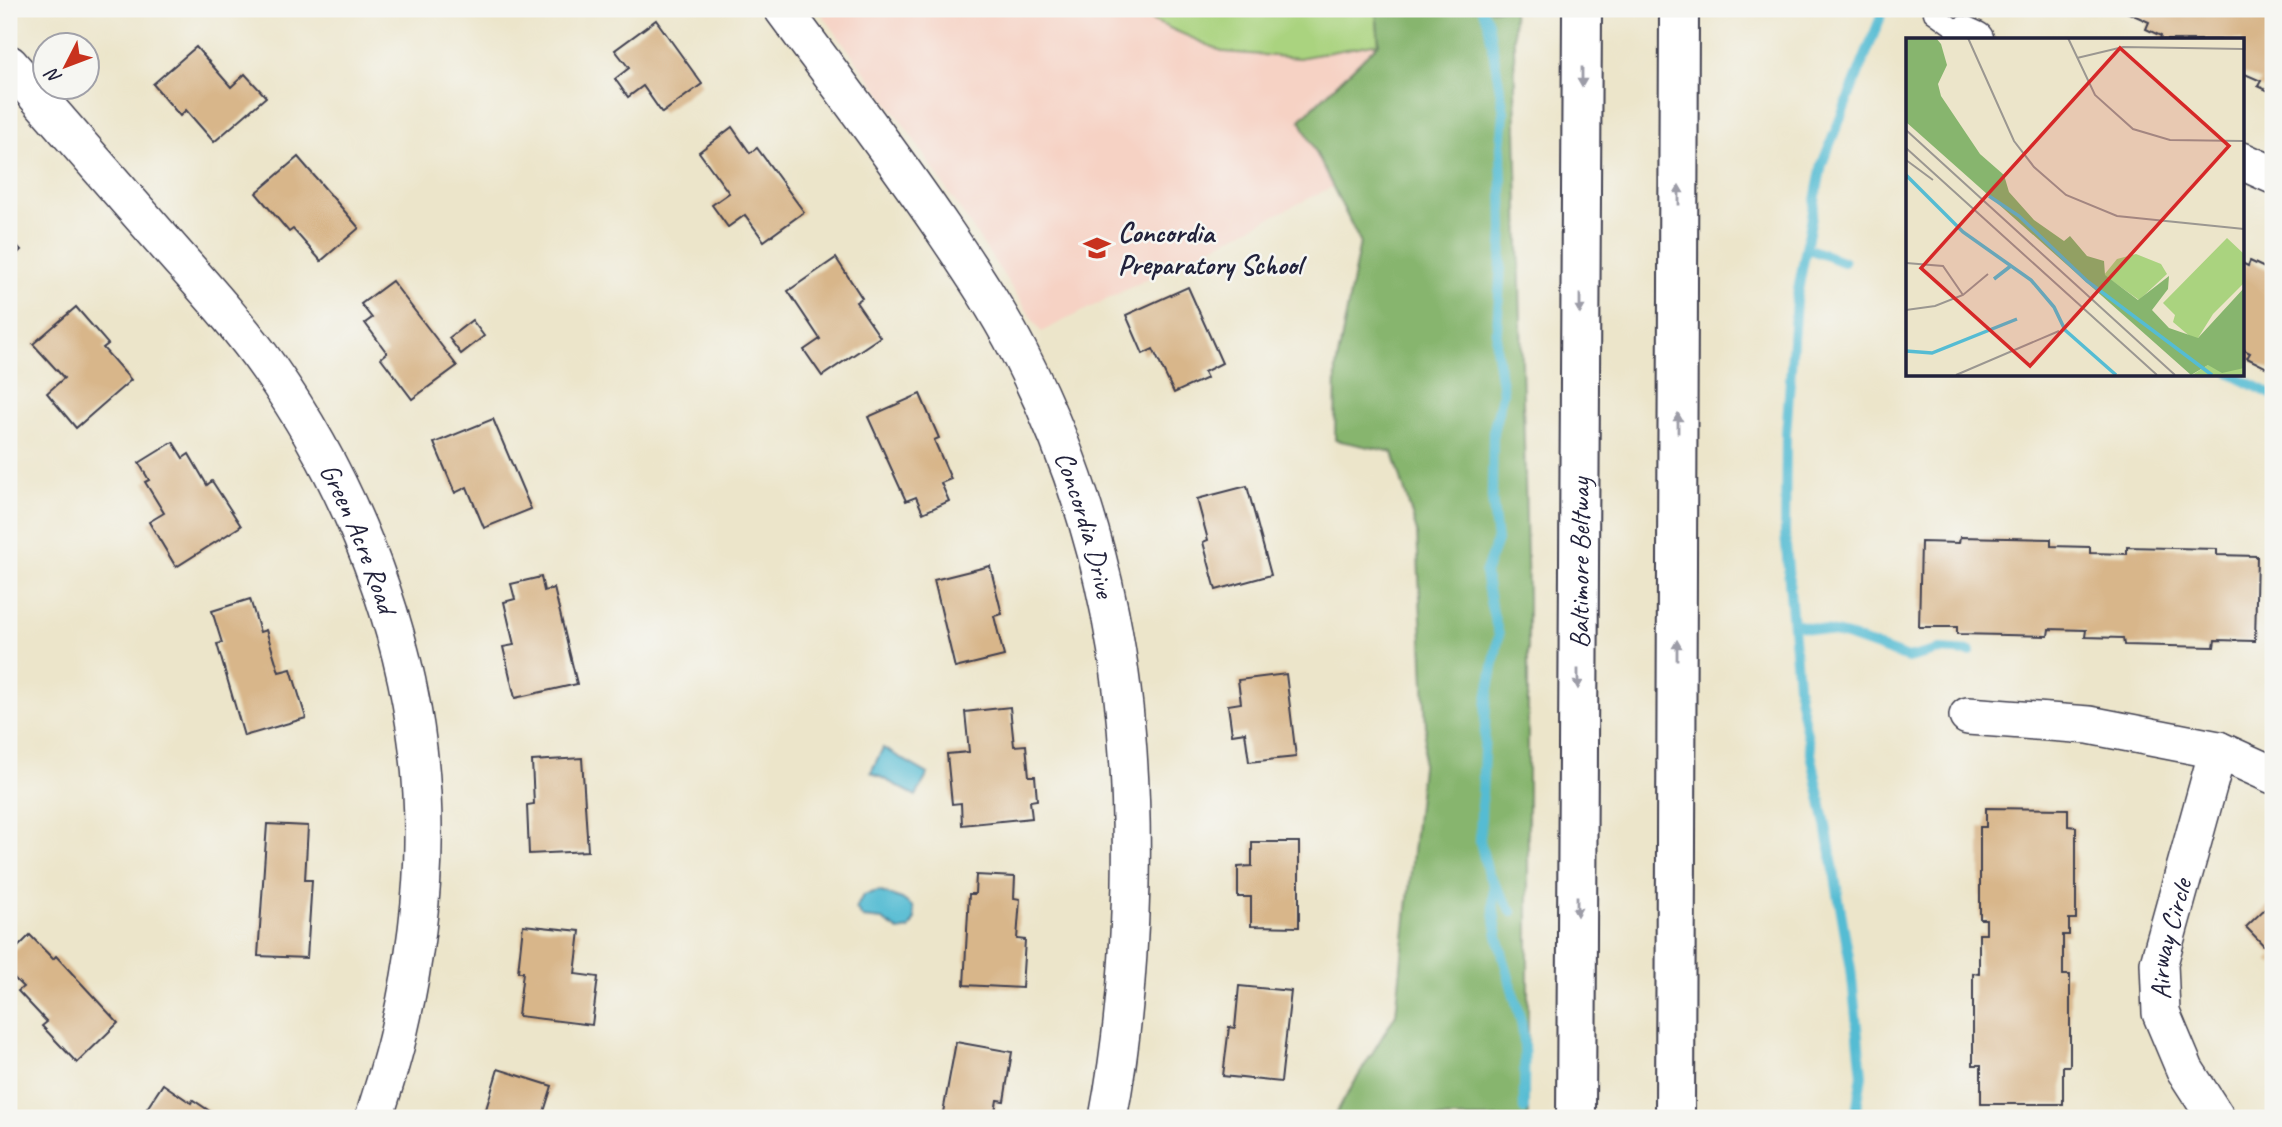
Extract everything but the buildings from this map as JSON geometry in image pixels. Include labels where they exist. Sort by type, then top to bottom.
[{"type":"highway","name":"Baltimore Beltway","points":[[1576,1118],[1582,9]]},
{"type":"highway","points":[[1675,1118],[1679,9]]},
{"type":"highway","points":[[1676,718],[1699,1118]]},
{"type":"street","name":"Concordia Drive","points":[[783,9],[918,193],[975,277],[1018,350],[1053,423],[1084,509],[1108,597],[1122,674],[1130,761],[1130,929],[1126,999],[1108,1118]]},
{"type":"street","name":"Green Acre Road","points":[[9,64],[212,297],[269,367],[319,447],[362,534],[395,632],[417,738],[423,831],[416,931],[403,1013],[374,1118]]},
{"type":"street","points":[[2244,162],[2273,175]]},
{"type":"street","points":[[1968,716],[2089,725],[2218,750],[2273,775]]},
{"type":"street","name":"Airway Circle","points":[[2216,1118],[2185,1070],[2161,1013],[2159,963],[2218,750]]},
{"type":"lane","points":[[1933,13],[1969,38]]},
{"type":"shaded area","name":"Concordia Preparatory School","points":[[818,9],[1431,9],[1376,165],[1041,332],[900,119]]},
{"type":"green space","points":[[1139,9],[1376,9],[1379,43],[1299,58],[1224,52],[1153,21]]},
{"type":"green space","points":[[1376,9],[1513,9],[1528,598],[1528,1118],[1333,1118],[1396,1014],[1426,728],[1417,532],[1393,452],[1335,440],[1336,368],[1360,242],[1300,120],[1379,43]]},
{"type":"water","points":[[883,748],[928,774],[916,796],[871,772]]},
{"type":"water","points":[[878,891],[902,899],[913,907],[915,919],[909,929],[899,931],[882,920],[863,918],[856,909],[863,895]]},
{"type":"waterway","points":[[1482,9],[1488,22],[1504,112],[1501,148],[1503,229],[1496,347],[1503,392],[1493,432],[1492,497],[1497,541],[1485,573],[1499,635],[1486,705],[1480,841],[1488,874],[1512,912]]},
{"type":"waterway","points":[[1855,1118],[1862,1075],[1851,969],[1826,825],[1799,696],[1785,534],[1786,434],[1796,301],[1822,164],[1884,9]]},
{"type":"waterway","points":[[1806,248],[1844,262]]},
{"type":"waterway","points":[[2235,376],[2273,395]]},
{"type":"waterway","points":[[1793,624],[1847,636],[1908,658],[1939,650],[1970,652]]},
{"type":"waterway","points":[[1494,882],[1493,899],[1498,934],[1523,1032],[1524,1109]]},
{"type":"place","name":"Concordia Preparatory School","points":[[1097,248]]}]
